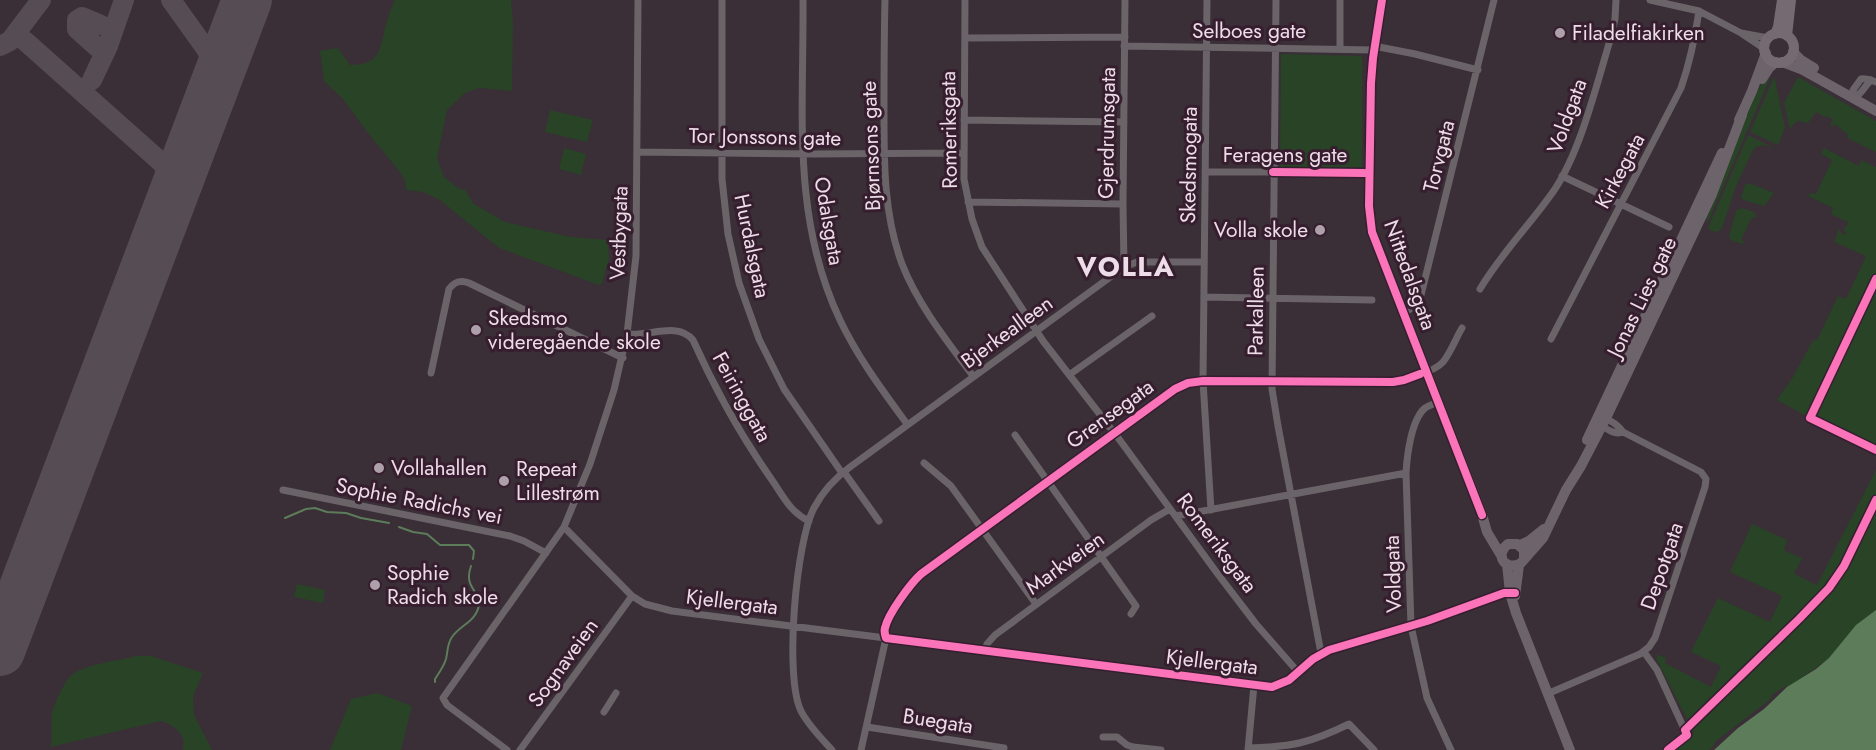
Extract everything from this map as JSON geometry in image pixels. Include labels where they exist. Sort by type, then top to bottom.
[{"type":"main road","name":"Nittedalsgata","points":[[1382,0],[1371,83],[1369,207],[1372,232],[1423,373],[1438,402],[1487,532],[1504,561],[1515,608],[1570,750]]},
{"type":"main road","name":"Jonas Lies gate","points":[[1521,562],[1543,538],[1572,472],[1602,421],[1712,194],[1768,44],[1778,27],[1782,0]]},
{"type":"main road","points":[[1791,0],[1787,36],[1793,49],[1804,63],[1856,94],[1876,111]]},
{"type":"main road","points":[[1787,36],[1781,33],[1768,44],[1770,59],[1801,69],[1876,103]]},
{"type":"main road","points":[[1779,62],[1790,58],[1793,49]]},
{"type":"main road","name":"Jonas Lies gate","points":[[1752,91],[1769,68],[1779,62]]},
{"type":"main road","name":"Nittedalsgata","points":[[1482,515],[1497,536],[1514,544]]},
{"type":"main road","name":"Jonas Lies gate","points":[[1514,544],[1539,534],[1550,523]]},
{"type":"main road","points":[[1514,544],[1525,553],[1521,562],[1513,566],[1504,561],[1503,549],[1514,544]]},
{"type":"main road","name":"Nittedalsgata","points":[[1513,593],[1521,562]]},
{"type":"street","name":"Vestbygata","points":[[564,527],[603,426],[623,358],[627,334],[636,256],[638,0]]},
{"type":"street","name":"Hurdalsgata","points":[[722,0],[722,189],[728,234],[739,283],[751,319],[784,389],[811,431],[843,472]]},
{"type":"street","name":"Odalsgata","points":[[803,0],[803,154],[805,197],[810,233],[821,273],[840,321],[859,356],[907,424]]},
{"type":"street","name":"Bjørnsons gate","points":[[885,0],[884,154],[887,203],[895,242],[921,303],[972,376]]},
{"type":"street","name":"Romeriksgata","points":[[965,0],[964,179],[977,235],[989,261],[1069,375],[1250,615],[1298,672]]},
{"type":"street","name":"Gjerdrumsgata","points":[[1124,267],[1125,0]]},
{"type":"street","name":"Skedsmogata","points":[[1207,0],[1203,381],[1211,510]]},
{"type":"street","name":"Parkalleen","points":[[1276,0],[1272,382],[1278,426],[1321,654]]},
{"type":"street","points":[[1340,0],[1340,49]]},
{"type":"street","name":"Torvgata","points":[[1403,313],[1416,306],[1421,295],[1494,0]]},
{"type":"street","name":"Voldgata","points":[[1480,289],[1503,253],[1549,196],[1574,152],[1603,63],[1615,19],[1616,0]]},
{"type":"street","points":[[1650,0],[1699,11],[1768,44]]},
{"type":"street","name":"Kirkegata","points":[[1551,339],[1681,88],[1695,42],[1699,11]]},
{"type":"street","points":[[1741,33],[1768,44]]},
{"type":"street","points":[[965,38],[1125,37]]},
{"type":"street","name":"Selboes gate","points":[[1125,46],[1374,48],[1415,54],[1478,70]]},
{"type":"street","points":[[1856,94],[1874,81]]},
{"type":"street","points":[[964,120],[1124,122]]},
{"type":"street","name":"Tor Jonssons gate","points":[[638,152],[963,153]]},
{"type":"street","name":"Feragens gate","points":[[1205,172],[1273,172]]},
{"type":"street","points":[[1562,176],[1670,227]]},
{"type":"street","points":[[968,202],[1123,204]]},
{"type":"street","name":"Bjerkealleen","points":[[832,750],[812,727],[796,698],[792,626],[808,521],[821,496],[843,472],[1124,267],[1137,262],[1204,262]]},
{"type":"street","points":[[431,373],[449,289],[460,281],[470,283],[623,358]]},
{"type":"street","points":[[1204,297],[1372,300]]},
{"type":"street","points":[[1069,375],[1152,316]]},
{"type":"street","points":[[1423,373],[1442,363],[1462,327]]},
{"type":"street","name":"Feiringgata","points":[[627,334],[678,330],[689,335],[717,390],[762,465],[792,509],[808,521]]},
{"type":"street","name":"Grensegata","points":[[861,750],[886,638],[885,628],[910,585],[982,528],[1175,388],[1203,381],[1393,382],[1423,373]]},
{"type":"street","name":"Voldgata","points":[[1438,402],[1426,407],[1418,419],[1408,454],[1406,473],[1411,626],[1427,698],[1451,750]]},
{"type":"street","name":"Depotgata","points":[[1602,421],[1614,432],[1623,432],[1701,472],[1706,479],[1702,498],[1655,638],[1644,652]]},
{"type":"street","points":[[1015,435],[1136,606],[1131,614]]},
{"type":"street","points":[[924,463],[951,486],[1036,604]]},
{"type":"street","points":[[843,472],[879,520]]},
{"type":"street","points":[[1176,516],[1406,473]]},
{"type":"street","name":"Sophie Radichs vei","points":[[283,490],[510,536],[546,553]]},
{"type":"street","name":"Markveien","points":[[985,650],[994,635],[1151,520],[1170,509]]},
{"type":"street","points":[[507,750],[447,705],[443,698],[564,527]]},
{"type":"street","name":"Kjellergata","points":[[564,527],[632,596],[645,604],[672,611],[1272,687],[1281,685],[1321,654],[1411,626],[1495,596],[1513,593]]},
{"type":"street","name":"Sognaveien","points":[[520,750],[632,596]]},
{"type":"street","points":[[1547,694],[1644,652],[1657,670],[1687,735]]},
{"type":"street","points":[[1254,685],[1248,749],[1280,748],[1302,744],[1349,724],[1374,750]]},
{"type":"street","points":[[603,712],[616,693]]},
{"type":"street","name":"Buegata","points":[[867,727],[1004,748]]},
{"type":"street","points":[[1103,737],[1117,737],[1133,747],[1161,750]]},
{"type":"shaded area","points":[[395,0],[511,0],[512,91],[479,88],[465,93],[447,110],[437,159],[444,177],[458,188],[465,190],[474,204],[505,222],[571,237],[608,240],[609,259],[602,283],[599,285],[499,248],[440,200],[423,192],[406,190],[405,180],[399,171],[343,99],[324,81],[320,51],[338,48],[350,65],[372,59],[377,55],[382,43]]},
{"type":"shaded area","points":[[1281,54],[1362,56],[1362,169],[1280,169]]},
{"type":"shaded area","points":[[1767,75],[1770,78],[1707,224],[1706,217],[1755,95]]},
{"type":"shaded area","points":[[1798,77],[1876,121],[1876,152],[1847,138],[1848,135],[1835,124],[1833,127],[1830,126],[1833,119],[1816,112],[1808,123],[1797,121],[1790,129],[1784,103]]},
{"type":"shaded area","points":[[1773,79],[1775,79],[1785,128],[1778,145],[1750,132]]},
{"type":"shaded area","points":[[550,110],[593,120],[587,142],[545,132]]},
{"type":"shaded area","points":[[1748,135],[1776,149],[1761,146],[1753,150],[1736,186],[1722,228],[1714,232],[1708,228]]},
{"type":"shaded area","points":[[564,148],[586,154],[581,175],[559,169]]},
{"type":"shaded area","points":[[1824,148],[1859,166],[1861,160],[1876,167],[1876,448],[1777,400],[1793,377],[1813,340],[1817,340],[1838,296],[1846,299],[1866,256],[1834,242],[1839,229],[1843,235],[1846,234],[1843,228],[1848,222],[1831,214],[1833,208],[1808,196],[1810,193],[1816,194],[1832,160],[1821,154]]},
{"type":"shaded area","points":[[1749,183],[1774,193],[1764,206],[1741,198],[1745,185]]},
{"type":"shaded area","points":[[1742,208],[1754,212],[1757,218],[1752,217],[1741,240],[1745,242],[1742,244],[1731,240],[1729,236],[1736,211]]},
{"type":"shaded area","points":[[1876,470],[1876,610],[1831,657],[1787,688],[1785,686],[1771,696],[1772,698],[1716,741],[1709,750],[1671,750],[1694,733],[1657,660],[1657,654],[1666,658],[1665,663],[1711,687],[1721,666],[1691,652],[1718,598],[1770,622],[1782,596],[1730,572],[1752,524],[1787,540],[1784,550],[1802,558],[1794,574],[1817,585]]},
{"type":"shaded area","points":[[297,584],[325,590],[323,603],[294,597]]},
{"type":"shaded area","points":[[1876,610],[1876,750],[1714,750],[1787,687],[1829,658],[1856,625]]},
{"type":"shaded area","points":[[136,656],[151,656],[203,673],[193,696],[194,715],[212,750],[183,750],[180,733],[171,725],[161,721],[50,747],[53,710],[70,676],[87,667]]},
{"type":"shaded area","points":[[377,693],[412,706],[401,750],[330,750],[351,699]]},
{"type":"waterway","points":[[285,518],[306,509],[315,508],[389,523]]},
{"type":"waterway","points":[[399,527],[427,534],[440,545],[469,545],[474,551],[473,559]]},
{"type":"waterway","points":[[435,682],[445,662],[450,640],[475,615],[479,605],[469,579],[471,566]]},
{"type":"taxiway","points":[[0,46],[10,41],[41,0]]},
{"type":"taxiway","points":[[92,80],[108,46],[124,0]]},
{"type":"taxiway","points":[[171,0],[206,49]]},
{"type":"taxiway","points":[[97,47],[77,29],[77,20],[82,17],[101,25]]},
{"type":"taxiway","points":[[25,41],[171,171],[175,179],[173,193]]},
{"type":"taxiway","points":[[215,83],[217,70],[206,49],[216,54],[223,52],[230,43]]},
{"type":"taxiway","points":[[163,165],[178,163],[189,152]]},
{"type":"runway","points":[[0,651],[247,0]]},
{"type":"cycle path","points":[[1382,0],[1371,83],[1369,206],[1372,232],[1482,515]]},
{"type":"cycle path","points":[[1273,172],[1364,173]]},
{"type":"cycle path","points":[[1876,279],[1810,418],[1876,450]]},
{"type":"cycle path","points":[[1420,374],[1393,382],[1203,381],[1188,383],[1175,389],[921,574],[890,615],[885,629],[886,638],[1272,687],[1289,680],[1313,659],[1329,650],[1427,621],[1504,593],[1515,593]]},
{"type":"cycle path","points":[[1668,750],[1687,735],[1685,730],[1829,588],[1844,566],[1876,500]]},
{"type":"place","name":"Filadelfiakirken","points":[[1560,33]]},
{"type":"place","name":"Volla skole","points":[[1320,230]]},
{"type":"place","name":"Skedsmo videregående skole","points":[[476,330]]},
{"type":"place","name":"Vollahallen","points":[[379,468]]},
{"type":"place","name":"Repeat Lillestrøm","points":[[504,481]]},
{"type":"place","name":"Sophie Radich skole","points":[[375,585]]},
{"type":"district","name":"VOLLA","points":[[1126,266]]}]
